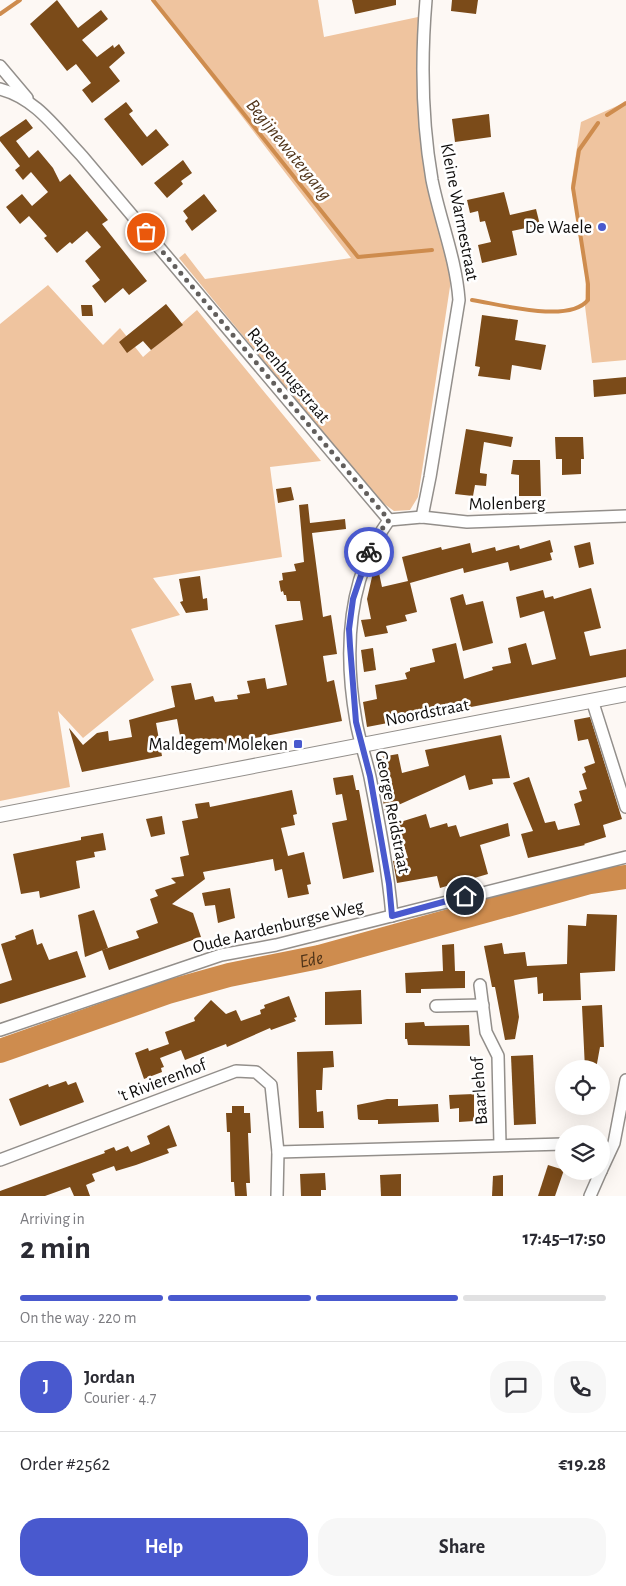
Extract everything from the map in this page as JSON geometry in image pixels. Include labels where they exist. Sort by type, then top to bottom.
[{"type":"street","name":"Kleine Warmestraat","points":[[422,517],[458,300],[457,278],[432,180],[426,132],[423,35],[426,0]]},
{"type":"street","points":[[0,66],[33,105]]},
{"type":"street","name":"Rapenbrugstraat","points":[[0,89],[16,94],[33,105],[82,156],[389,520]]},
{"type":"street","name":"Molenberg","points":[[389,520],[422,517],[467,522],[626,516]]},
{"type":"street","points":[[362,744],[356,722],[349,629],[353,599],[361,572],[375,538],[389,520]]},
{"type":"street","name":"Noordstraat","points":[[0,815],[626,694]]},
{"type":"street","points":[[592,700],[626,807]]},
{"type":"street","name":"George Reidstraat","points":[[362,744],[389,884],[392,916]]},
{"type":"street","name":"Oude Aardenburgse Weg","points":[[0,1030],[221,955],[276,945],[626,857]]},
{"type":"street","name":"Baarlehof","points":[[480,985],[486,1032],[498,1056],[500,1146]]},
{"type":"street","points":[[436,1006],[483,1005]]},
{"type":"street","name":"'t Rivierenhof","points":[[0,1160],[236,1070],[256,1072],[271,1085],[278,1152],[277,1196]]},
{"type":"street","points":[[610,1152],[614,1143],[626,1080]]},
{"type":"street","points":[[278,1152],[555,1144]]},
{"type":"street","points":[[590,1196],[597,1180]]},
{"type":"shaded area","points":[[152,0],[318,0],[324,37],[418,17],[418,101],[424,169],[451,280],[418,497],[410,510],[394,511],[376,498],[179,258],[185,253],[205,279],[351,258]]},
{"type":"shaded area","name":"De Waele","points":[[626,102],[626,360],[592,363],[585,306],[586,267],[571,186],[581,122]]},
{"type":"shaded area","points":[[48,285],[103,345],[120,328],[143,357],[197,310],[321,461],[270,467],[282,557],[153,578],[180,615],[131,629],[154,680],[83,738],[58,711],[70,787],[0,801],[0,324]]},
{"type":"building","points":[[57,0],[78,28],[101,10],[108,19],[82,40],[97,57],[113,45],[114,48],[119,44],[125,53],[109,67],[120,81],[92,103],[82,90],[91,83],[76,64],[67,71],[30,24]]},
{"type":"building","points":[[352,0],[396,0],[396,5],[355,14]]},
{"type":"building","points":[[452,0],[478,0],[476,14],[451,11]]},
{"type":"building","points":[[126,102],[133,111],[129,114],[147,137],[156,129],[169,145],[142,166],[104,119]]},
{"type":"building","points":[[489,114],[491,137],[455,142],[452,119]]},
{"type":"building","points":[[26,119],[33,128],[16,141],[29,158],[38,150],[53,168],[60,182],[70,174],[108,220],[102,224],[147,281],[129,295],[123,288],[105,303],[92,286],[100,280],[85,261],[101,247],[87,231],[72,244],[70,242],[57,253],[44,238],[47,236],[29,216],[20,224],[6,207],[22,194],[32,206],[48,192],[31,172],[23,180],[15,170],[20,166],[0,141],[0,137]]},
{"type":"building","points":[[183,160],[192,173],[181,181],[183,184],[167,198],[154,183]]},
{"type":"building","points":[[504,192],[510,215],[536,209],[540,225],[512,231],[517,255],[482,263],[478,245],[491,242],[485,221],[480,222],[478,211],[470,213],[467,200]]},
{"type":"building","points":[[204,194],[217,211],[192,231],[185,221],[188,218],[183,211]]},
{"type":"building","points":[[166,304],[183,325],[151,350],[143,341],[127,353],[119,342]]},
{"type":"building","points":[[81,305],[92,305],[93,316],[82,316]]},
{"type":"building","points":[[482,315],[518,320],[515,340],[546,345],[541,370],[512,365],[510,380],[478,376],[480,367],[475,366]]},
{"type":"building","points":[[626,377],[626,394],[594,397],[593,380]]},
{"type":"building","points":[[466,429],[513,437],[511,447],[484,442],[480,473],[487,474],[486,486],[475,485],[473,496],[455,494]]},
{"type":"building","points":[[555,437],[583,437],[584,459],[581,459],[581,474],[562,475],[562,459],[556,459]]},
{"type":"building","points":[[513,460],[540,460],[541,496],[519,496],[519,475],[511,474]]},
{"type":"building","points":[[291,487],[294,500],[278,503],[276,489]]},
{"type":"building","points":[[308,504],[310,523],[345,519],[346,529],[312,533],[323,617],[331,615],[337,654],[323,656],[327,682],[334,680],[342,721],[183,752],[177,719],[156,723],[162,756],[82,772],[69,728],[83,745],[97,733],[108,731],[109,741],[132,737],[129,720],[175,707],[171,686],[191,683],[195,700],[213,696],[215,702],[238,699],[237,695],[250,693],[247,681],[265,678],[267,689],[287,685],[275,625],[303,620],[300,601],[287,601],[286,595],[284,595],[283,591],[281,592],[279,581],[283,580],[282,573],[296,571],[294,564],[304,562],[299,505]]},
{"type":"building","points":[[550,540],[553,552],[550,553],[552,560],[510,571],[508,562],[464,573],[463,568],[410,583],[417,612],[405,615],[407,621],[386,626],[388,633],[365,637],[361,620],[371,619],[367,599],[376,559],[382,587],[408,581],[402,557],[441,547],[442,550],[470,543],[472,553],[495,547],[496,551],[519,545],[520,549]]},
{"type":"building","points":[[590,542],[594,564],[579,568],[574,546]]},
{"type":"building","points":[[200,576],[203,599],[207,598],[208,610],[186,613],[180,602],[183,601],[179,579]]},
{"type":"building","points":[[591,588],[601,628],[584,632],[590,656],[626,649],[626,677],[367,727],[363,702],[377,699],[375,685],[407,679],[405,673],[410,671],[410,668],[435,662],[432,649],[456,643],[464,679],[493,670],[492,667],[511,663],[508,648],[526,643],[532,665],[556,659],[544,611],[520,618],[516,597],[543,590],[545,598],[553,596],[554,599]]},
{"type":"building","points":[[463,594],[466,605],[483,601],[493,643],[463,651],[450,598]]},
{"type":"building","points":[[373,648],[376,670],[364,672],[361,650]]},
{"type":"building","points":[[590,717],[622,819],[603,825],[606,837],[585,845],[528,858],[521,834],[533,831],[513,783],[529,777],[545,823],[555,821],[558,830],[580,825],[574,804],[582,801],[579,791],[587,789],[582,774],[586,772],[584,767],[595,763],[588,739],[578,741],[574,720]]},
{"type":"building","points":[[501,735],[510,778],[492,779],[493,784],[469,790],[465,775],[385,811],[375,758],[398,754],[402,773],[429,766],[425,750]]},
{"type":"building","points":[[353,775],[356,790],[359,790],[374,872],[343,879],[332,823],[347,820],[342,794],[336,795],[333,778]]},
{"type":"building","points":[[292,790],[297,814],[293,815],[295,825],[281,828],[288,856],[304,852],[311,884],[307,885],[309,894],[288,898],[282,869],[275,871],[273,859],[203,872],[205,879],[172,904],[193,913],[201,937],[109,970],[102,950],[139,938],[136,931],[158,923],[150,899],[158,896],[155,890],[176,883],[171,878],[184,876],[180,857],[189,855],[182,821],[198,818],[195,804],[209,802],[210,807]]},
{"type":"building","points":[[426,814],[430,828],[447,823],[448,827],[456,825],[460,837],[508,823],[510,836],[480,845],[488,874],[440,888],[437,876],[397,883],[393,861],[408,858],[397,823]]},
{"type":"building","points":[[162,816],[165,834],[151,837],[146,819]]},
{"type":"building","points":[[103,833],[106,850],[94,852],[95,857],[76,861],[80,888],[40,898],[39,891],[21,894],[13,854],[81,840],[81,837]]},
{"type":"building","points":[[230,888],[235,918],[218,923],[215,905],[205,906],[202,893]]},
{"type":"building","points":[[94,910],[108,948],[85,957],[78,915]]},
{"type":"building","points":[[587,914],[617,915],[615,971],[580,973],[581,1000],[543,1001],[543,993],[538,994],[537,977],[514,980],[519,1017],[515,1039],[505,1040],[495,987],[492,987],[484,946],[502,943],[504,954],[525,952],[527,966],[567,964],[568,925],[586,926]]},
{"type":"building","points":[[33,929],[37,945],[42,943],[49,960],[77,951],[86,977],[0,1004],[0,984],[12,980],[1,944],[16,939],[15,936]]},
{"type":"building","points":[[454,944],[455,971],[465,971],[465,988],[421,989],[421,993],[406,993],[405,973],[443,971],[442,945]]},
{"type":"building","points":[[361,990],[362,1024],[325,1025],[325,992]]},
{"type":"building","points":[[289,996],[297,1017],[294,1018],[296,1021],[271,1030],[270,1028],[227,1047],[226,1044],[185,1060],[181,1050],[160,1058],[164,1067],[161,1068],[162,1072],[144,1079],[135,1053],[148,1048],[149,1051],[169,1044],[165,1032],[195,1021],[194,1018],[211,1000],[226,1014],[236,1010],[241,1021],[261,1014],[260,1010],[265,1008],[264,1005]]},
{"type":"building","points":[[602,1005],[604,1047],[600,1047],[598,1060],[585,1060],[582,1006]]},
{"type":"building","points":[[424,1022],[425,1026],[469,1025],[470,1046],[408,1045],[407,1039],[405,1039],[405,1023]]},
{"type":"building","points":[[333,1051],[334,1067],[323,1068],[322,1090],[316,1090],[317,1112],[323,1111],[324,1128],[299,1128],[297,1052]]},
{"type":"building","points":[[533,1055],[536,1124],[514,1125],[511,1056]]},
{"type":"building","points":[[66,1081],[68,1085],[76,1082],[84,1102],[20,1126],[9,1099],[48,1084],[49,1087]]},
{"type":"building","points":[[474,1094],[474,1121],[459,1122],[459,1108],[450,1109],[449,1095]]},
{"type":"building","points":[[387,1099],[398,1099],[398,1106],[438,1104],[439,1122],[378,1124],[378,1120],[358,1119],[357,1105]]},
{"type":"building","points":[[232,1106],[244,1106],[244,1113],[250,1113],[251,1133],[248,1133],[250,1183],[246,1183],[247,1196],[235,1196],[234,1182],[231,1182],[230,1132],[227,1132],[226,1113],[232,1113]]},
{"type":"building","points":[[169,1125],[177,1146],[167,1149],[169,1153],[136,1165],[116,1171],[114,1166],[92,1174],[95,1181],[86,1185],[90,1196],[74,1196],[70,1187],[45,1196],[0,1196],[0,1191],[105,1153],[104,1151],[114,1147],[116,1151],[128,1146],[131,1152],[150,1144],[147,1136]]},
{"type":"building","points":[[548,1165],[555,1167],[555,1180],[561,1180],[555,1196],[538,1196]]},
{"type":"building","points":[[325,1173],[326,1190],[321,1190],[321,1196],[301,1196],[300,1174]]},
{"type":"building","points":[[401,1174],[401,1196],[381,1196],[380,1175]]},
{"type":"building","points":[[503,1175],[503,1196],[492,1196],[493,1176]]},
{"type":"waterway","name":"Begijnewatergang","points":[[0,14],[20,0]]},
{"type":"waterway","name":"Begijnewatergang","points":[[153,0],[358,257],[432,250]]},
{"type":"waterway","name":"Begijnewatergang","points":[[607,115],[626,103]]},
{"type":"waterway","name":"Begijnewatergang","points":[[472,300],[550,312],[566,311],[579,307],[588,300],[588,284],[573,188],[579,150],[598,123]]},
{"type":"waterway","name":"Ede","points":[[0,1051],[168,992],[229,975],[319,957],[590,882],[626,877]]},
{"type":"way so far","points":[[146,232],[389,520],[375,538],[369,552]]},
{"type":"place","name":"De Waele","points":[[602,227]]},
{"type":"place","name":"Maldegem Moleken","points":[[298,744]]},
{"type":"route","points":[[369,552],[353,599],[349,629],[352,680],[356,722],[370,776],[389,884],[392,916],[465,896]]}]
